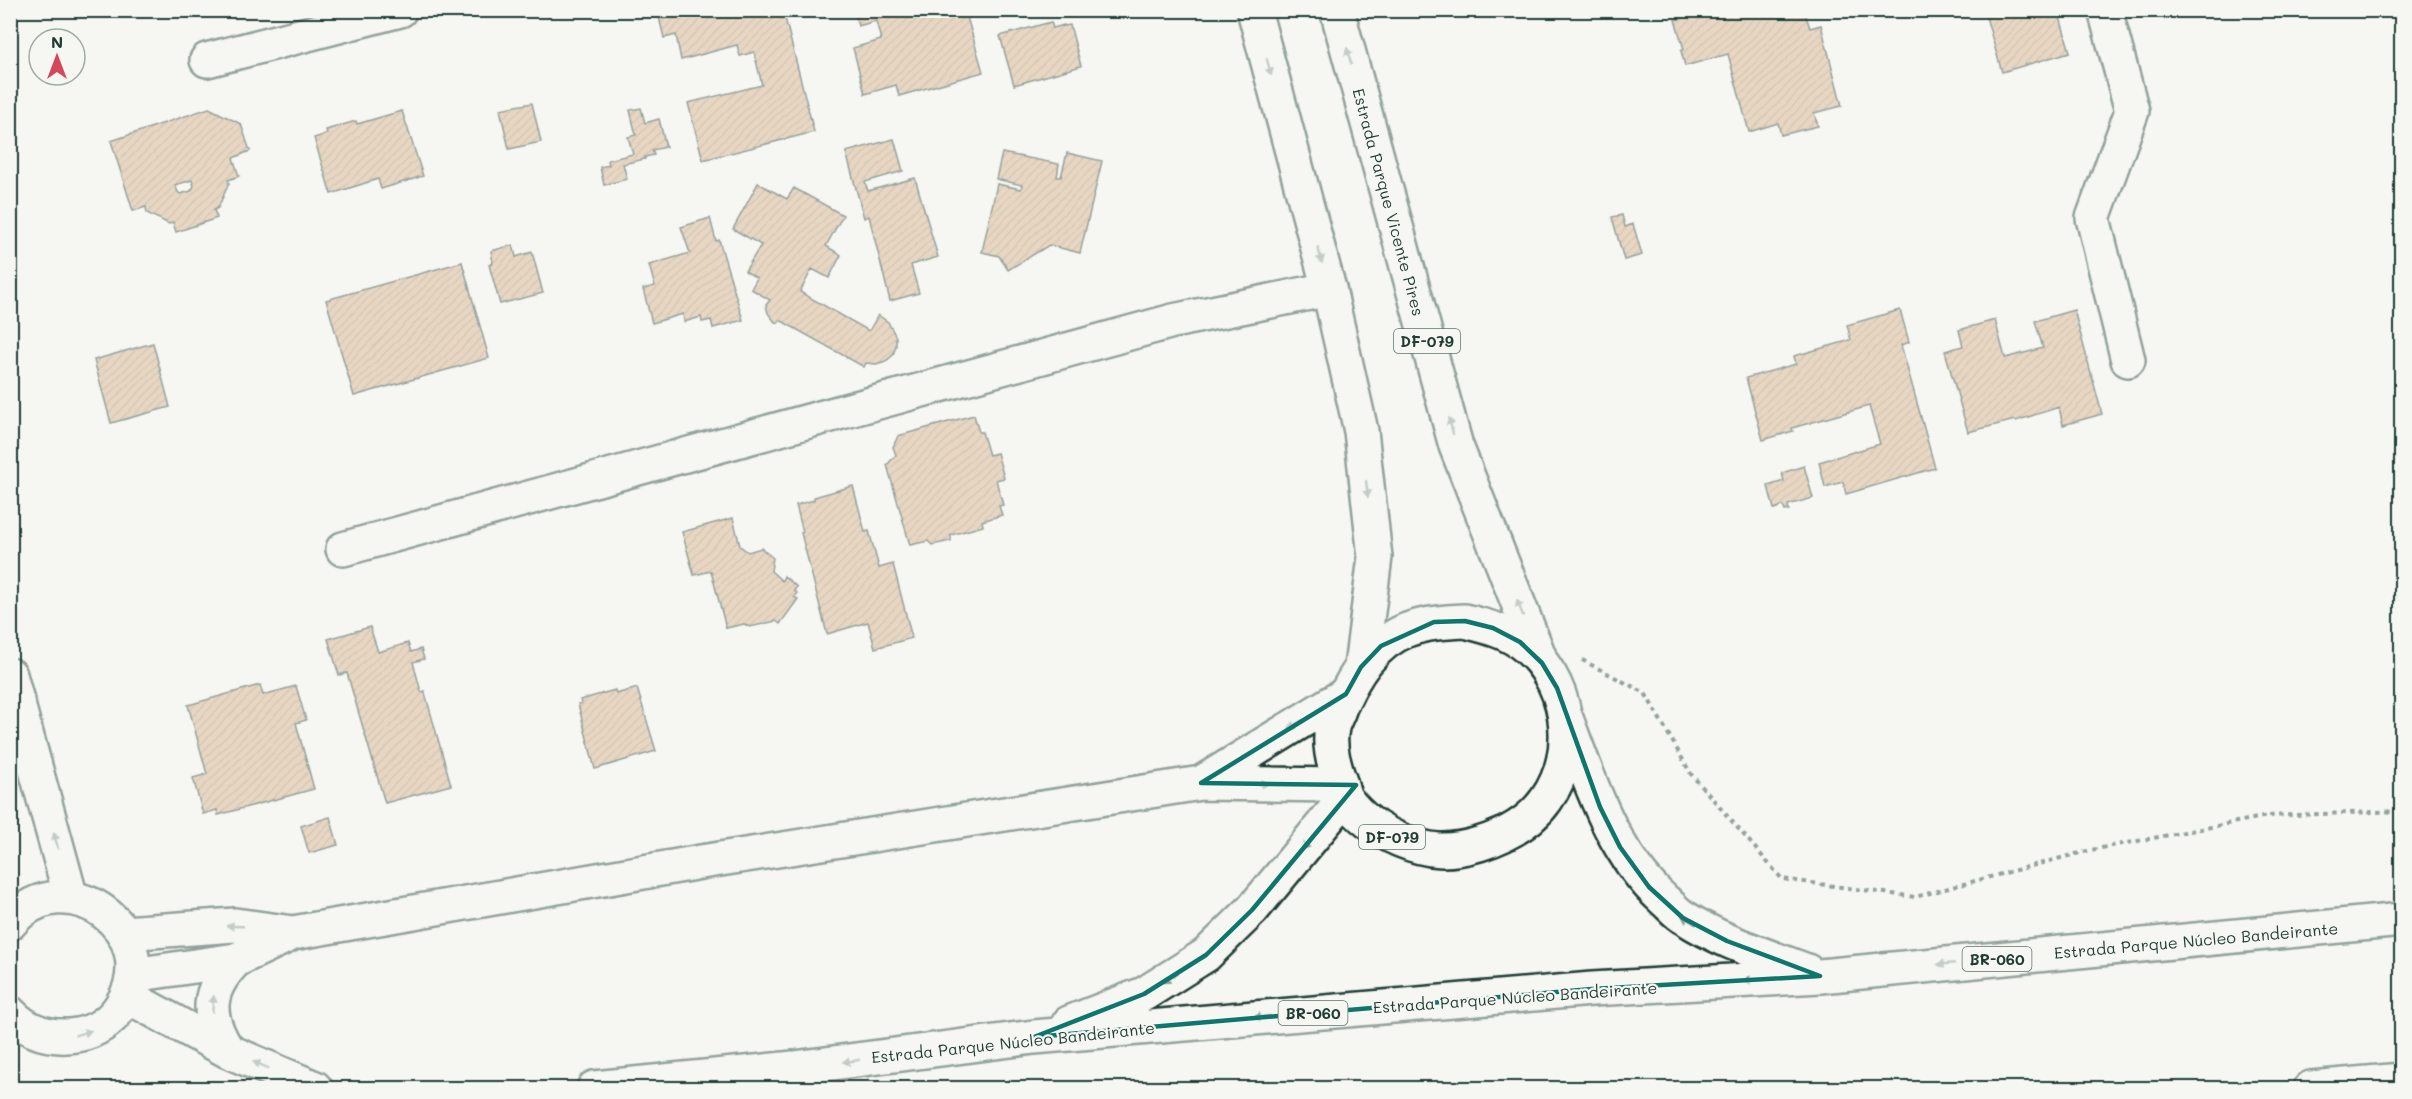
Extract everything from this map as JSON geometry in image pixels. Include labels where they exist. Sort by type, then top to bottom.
[{"type":"main road","points":[[207,60],[400,10]]},
{"type":"main road","name":"Estrada Parque Vicente Pires","points":[[1254,10],[1329,289],[1360,430],[1375,557],[1353,681]]},
{"type":"main road","name":"Estrada Parque Vicente Pires","points":[[1337,10],[1456,446],[1542,663],[1557,688],[1565,716],[1567,746],[1560,774],[1546,800],[1525,822],[1500,838],[1447,851],[1419,848],[1391,836],[1368,822],[1343,792],[1333,764],[1331,729],[1353,681],[1381,646],[1406,631],[1434,622],[1465,621],[1493,628],[1511,637],[1520,642],[1542,663]]},
{"type":"main road","points":[[2105,10],[2132,111],[2093,218],[2127,360]]},
{"type":"main road","points":[[343,549],[1173,321],[1329,289]]},
{"type":"main road","points":[[10,675],[71,898]]},
{"type":"main road","points":[[1201,783],[1353,681]]},
{"type":"main road","points":[[1565,716],[1610,827],[1620,847],[1649,887],[1683,918],[1726,941],[1820,976]]},
{"type":"main road","points":[[130,986],[236,960],[293,933],[701,862],[1201,783],[1343,792]]},
{"type":"main road","points":[[1034,1036],[1144,994],[1206,955],[1252,910],[1343,792]]},
{"type":"main road","points":[[10,922],[33,905],[51,899],[71,898],[92,904],[111,916],[124,933],[132,953],[130,986],[116,1012],[102,1026],[84,1034],[65,1037],[45,1035],[27,1028],[10,1013]]},
{"type":"main road","name":"Estrada Parque Núcleo Bandeirante","points":[[594,1089],[794,1068],[1034,1036],[1580,990],[1820,976],[2402,920]]},
{"type":"main road","points":[[124,933],[235,925],[293,933]]},
{"type":"main road","points":[[228,1051],[216,1034],[212,1004],[215,986],[223,973],[236,960]]},
{"type":"main road","points":[[130,986],[228,1051],[315,1089]]},
{"type":"main road","points":[[744,1089],[794,1068]]},
{"type":"main road","points":[[2311,1089],[2402,1080]]},
{"type":"path","points":[[1577,657],[1644,693],[1691,774],[1782,879],[1915,897],[2091,850],[2268,816],[2402,810]]},
{"type":"highlighted area","points":[[1465,621],[1493,628],[1520,642],[1542,663],[1557,688],[1600,807],[1620,847],[1649,887],[1683,918],[1727,941],[1820,976],[1592,989],[1034,1037],[1144,994],[1206,955],[1252,910],[1356,785],[1201,783],[1346,694],[1361,667],[1381,646],[1434,622]]},
{"type":"building","points":[[687,10],[783,10],[814,132],[703,160],[688,103],[762,85],[754,52],[740,56],[737,45],[681,60],[676,35],[664,38],[659,17]]},
{"type":"building","points":[[854,10],[965,10],[983,72],[899,96],[896,85],[865,94],[853,48],[881,40],[876,21],[858,26]]},
{"type":"building","points":[[1713,10],[1810,10],[1805,12],[1810,28],[1821,25],[1842,106],[1814,113],[1818,126],[1781,135],[1778,123],[1749,132],[1728,54],[1685,66],[1681,51],[1684,49],[1675,20]]},
{"type":"building","points":[[1984,10],[2058,10],[2070,52],[2002,72]]},
{"type":"building","points":[[1051,22],[1053,28],[1070,25],[1081,66],[1014,85],[1000,36]]},
{"type":"building","points":[[532,103],[541,142],[509,149],[500,109]]},
{"type":"building","points":[[209,108],[241,124],[250,151],[233,158],[239,176],[228,180],[229,183],[218,208],[214,210],[217,218],[176,232],[173,222],[169,224],[147,213],[146,207],[133,211],[111,141]],"holes":[[[192,180],[194,186],[191,191],[180,194],[175,185]]]},
{"type":"building","points":[[641,108],[645,123],[659,119],[666,147],[652,150],[654,155],[645,157],[645,159],[623,164],[627,179],[604,185],[600,167],[609,165],[608,160],[633,154],[628,137],[636,135],[630,110]]},
{"type":"building","points":[[402,111],[423,176],[381,189],[378,179],[331,194],[314,138],[327,134],[326,130]]},
{"type":"building","points":[[894,139],[903,171],[865,182],[868,191],[915,178],[938,257],[911,265],[919,293],[890,301],[869,216],[864,218],[846,152]]},
{"type":"building","points":[[1002,153],[1059,164],[1057,177],[1061,177],[1067,153],[1102,161],[1080,253],[1049,245],[1008,270],[999,256],[982,252],[997,184],[1021,189],[1022,185],[996,179]]},
{"type":"building","points":[[758,183],[787,199],[794,188],[843,215],[826,246],[841,255],[829,278],[812,269],[800,292],[869,331],[878,315],[888,322],[896,337],[896,346],[893,355],[886,361],[876,364],[866,363],[864,367],[780,320],[778,323],[775,322],[768,313],[766,305],[770,300],[751,289],[757,278],[745,271],[761,245],[733,229]]},
{"type":"building","points":[[1622,215],[1625,227],[1633,224],[1642,255],[1624,260],[1612,217]]},
{"type":"building","points":[[710,218],[743,320],[713,328],[711,320],[702,322],[701,317],[684,322],[683,314],[652,323],[643,289],[655,286],[649,265],[690,253],[681,227]]},
{"type":"building","points":[[513,245],[516,257],[532,252],[543,293],[500,304],[489,265],[493,263],[491,251]]},
{"type":"building","points":[[462,262],[489,358],[354,396],[326,300]]},
{"type":"building","points":[[1900,310],[1909,342],[1901,345],[1935,468],[1846,494],[1843,482],[1825,487],[1819,462],[1880,444],[1869,406],[1792,428],[1793,431],[1763,440],[1746,378],[1796,364],[1794,356],[1851,340],[1847,325]]},
{"type":"building","points":[[2074,310],[2102,414],[2063,425],[2059,407],[2016,421],[1968,432],[1945,351],[1963,346],[1959,330],[1995,320],[2005,358],[2043,348],[2035,321]]},
{"type":"building","points":[[153,343],[170,407],[111,423],[94,360]]},
{"type":"building","points":[[974,415],[989,455],[997,453],[1004,478],[996,480],[1003,505],[999,506],[1002,515],[982,521],[983,526],[951,535],[951,541],[932,545],[928,541],[910,545],[887,465],[896,455],[893,447],[898,436]]},
{"type":"building","points":[[1804,466],[1813,498],[1788,505],[1789,510],[1785,511],[1783,506],[1774,509],[1768,486],[1784,481],[1782,473]]},
{"type":"building","points":[[853,486],[865,532],[869,531],[879,568],[893,564],[912,638],[875,648],[868,622],[827,634],[796,505],[814,500],[814,497]]},
{"type":"building","points":[[733,518],[740,546],[748,552],[761,548],[773,558],[771,571],[782,581],[784,576],[797,587],[794,590],[797,593],[794,597],[798,599],[780,624],[776,621],[750,627],[744,624],[726,628],[711,571],[694,575],[682,532]]},
{"type":"building","points":[[370,627],[378,652],[408,643],[411,652],[421,649],[424,659],[413,662],[421,692],[425,691],[451,785],[385,803],[347,673],[339,675],[328,639]]},
{"type":"building","points":[[260,685],[263,695],[296,686],[306,720],[296,723],[314,789],[218,815],[217,810],[203,814],[193,778],[207,774],[188,705]]},
{"type":"building","points":[[637,688],[656,751],[595,769],[578,704],[581,703],[580,700],[615,690],[616,694]]},
{"type":"building","points":[[330,817],[338,845],[309,853],[301,826]]}]
